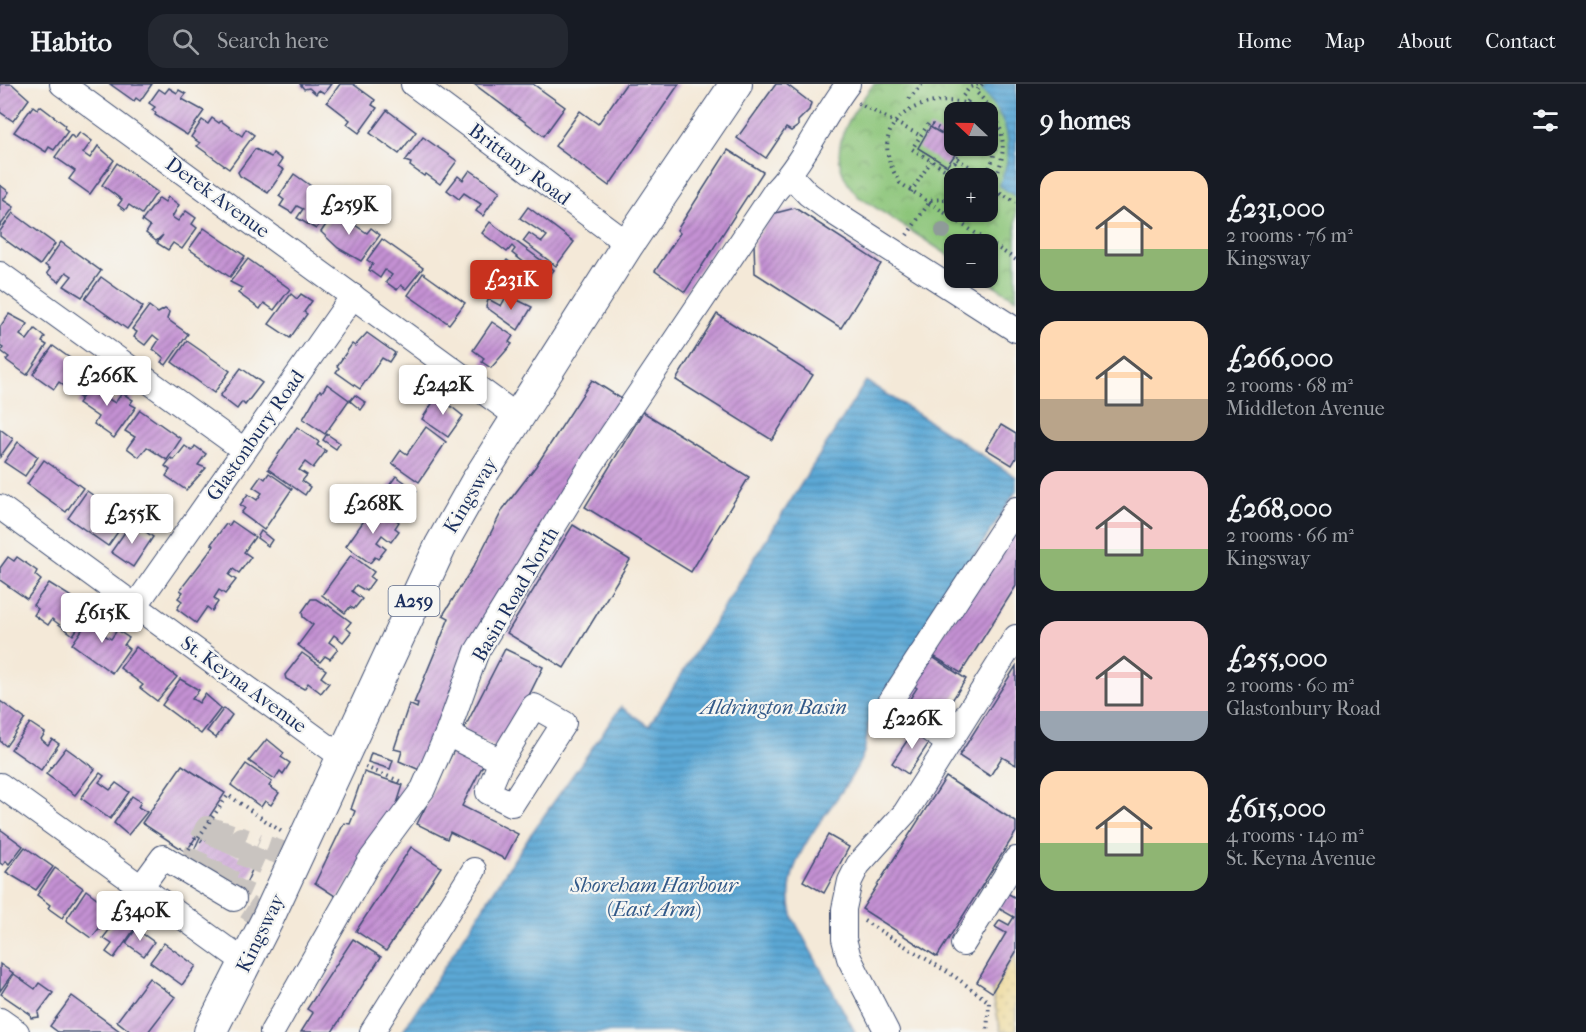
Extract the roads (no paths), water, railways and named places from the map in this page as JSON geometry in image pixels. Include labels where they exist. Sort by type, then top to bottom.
[{"type":"main road","name":"Kingsway","points":[[210,1032],[246,963],[441,545],[476,483],[628,244],[735,84]]},
{"type":"street","name":"Derek Avenue","points":[[62,84],[518,417]]},
{"type":"street","name":"Brittany Road","points":[[413,84],[628,244]]},
{"type":"street","name":"Basin Road North","points":[[272,1032],[369,862],[423,789],[447,734],[477,651],[594,461],[776,190],[790,175],[844,89]]},
{"type":"street","points":[[790,175],[808,194],[834,213],[1016,330]]},
{"type":"street","points":[[0,274],[244,450]]},
{"type":"street","name":"Glastonbury Road","points":[[136,605],[353,296]]},
{"type":"street","name":"St. Keyna Avenue","points":[[0,507],[342,757]]},
{"type":"street","points":[[948,743],[890,702],[1016,509]]},
{"type":"street","points":[[887,1032],[849,958],[843,930],[845,899],[858,865],[905,813],[1016,637]]},
{"type":"street","points":[[447,734],[501,761]]},
{"type":"street","points":[[0,785],[246,963]]},
{"type":"street","points":[[141,887],[163,857],[234,899]]},
{"type":"street","points":[[963,944],[1016,859]]},
{"type":"street","points":[[372,1032],[474,870]]},
{"type":"street","points":[[0,1020],[17,1032]]},
{"type":"water","points":[[987,84],[1016,84],[1016,197],[999,185],[1007,159],[1007,135],[998,112],[998,102],[992,102],[982,91]]},
{"type":"water","name":"Shoreham Harbour (East Arm)","points":[[866,381],[1016,477],[1016,491],[869,721],[862,757],[852,776],[812,833],[793,874],[790,895],[793,918],[855,1032],[402,1032],[526,841],[621,707],[649,726]]},
{"type":"tunnel","points":[[188,872],[207,828],[223,833]]},
{"type":"tunnel","points":[[203,881],[223,833],[241,839]]},
{"type":"tunnel","points":[[218,889],[241,839],[258,845]]},
{"type":"tunnel","points":[[267,920],[234,899],[258,845],[296,858]]},
{"type":"water label","name":"Aldrington Basin","points":[[774,707]]}]
